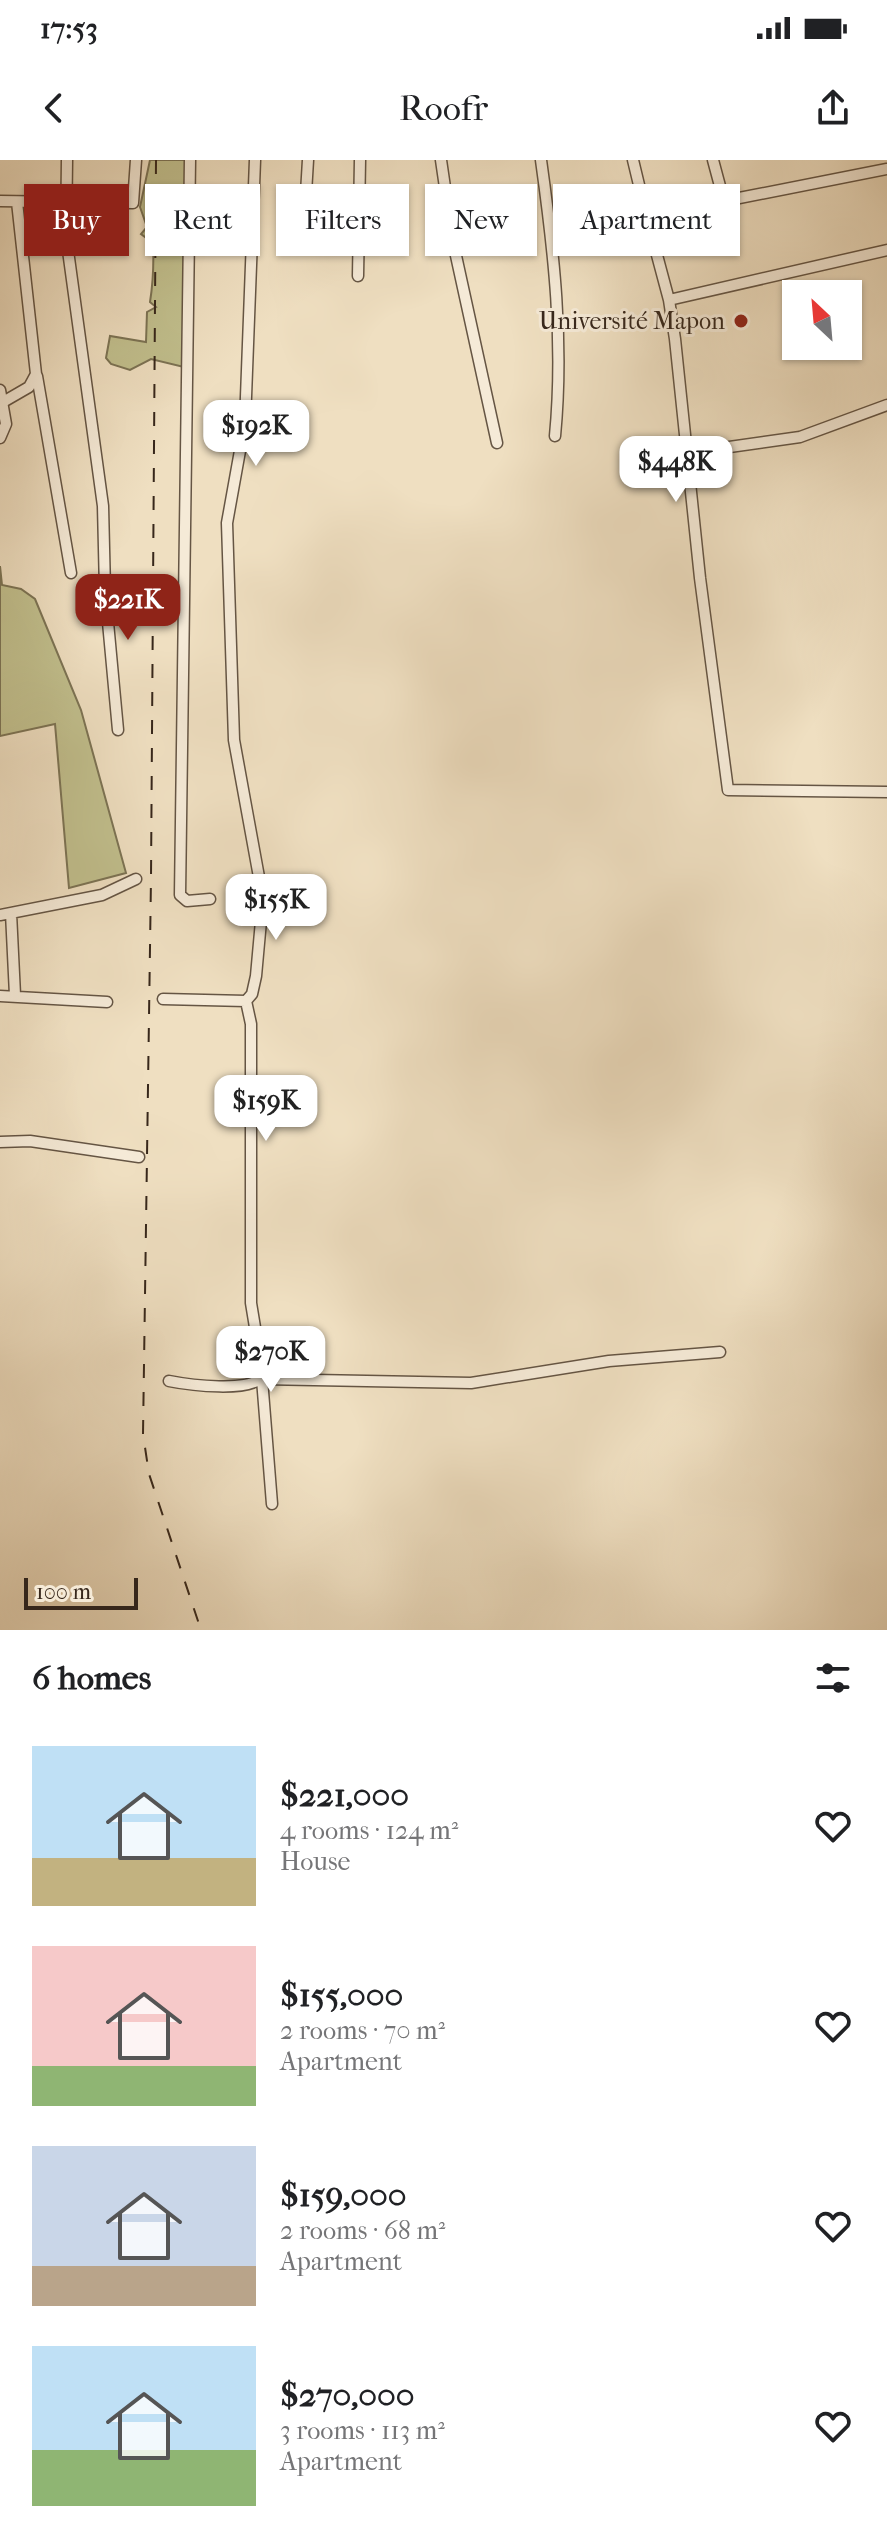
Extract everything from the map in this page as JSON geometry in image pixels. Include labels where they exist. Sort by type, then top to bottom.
[{"type":"street","points":[[66,184],[67,160]]},
{"type":"street","points":[[129,203],[133,203],[136,160]]},
{"type":"street","points":[[190,160],[180,895],[187,901],[210,899]]},
{"type":"street","points":[[255,160],[245,423],[227,523],[234,740],[263,899],[256,976],[246,1001],[251,1024],[251,1303],[262,1379],[272,1504]]},
{"type":"street","points":[[307,184],[308,160]]},
{"type":"street","points":[[358,276],[360,160]]},
{"type":"street","points":[[441,160],[453,242],[497,443]]},
{"type":"street","points":[[541,160],[559,295],[559,390],[555,436]]},
{"type":"street","points":[[633,160],[639,184]]},
{"type":"street","points":[[713,160],[719,184]]},
{"type":"street","points":[[740,198],[887,169]]},
{"type":"street","points":[[0,201],[24,202]]},
{"type":"street","points":[[17,202],[36,374],[71,573]]},
{"type":"street","points":[[669,300],[887,250]]},
{"type":"street","points":[[69,256],[103,506],[103,567],[118,730]]},
{"type":"street","points":[[657,256],[669,300],[728,790],[887,792]]},
{"type":"street","points":[[3,402],[29,387],[36,374]]},
{"type":"street","points":[[0,390],[6,424],[0,438]]},
{"type":"street","points":[[687,453],[800,437],[887,405]]},
{"type":"street","points":[[15,995],[5,914],[102,895],[136,879]]},
{"type":"street","points":[[0,996],[107,1002]]},
{"type":"street","points":[[163,999],[246,1001]]},
{"type":"street","points":[[0,1142],[30,1141],[139,1157]]},
{"type":"street","points":[[169,1381],[221,1386],[262,1379],[471,1383],[609,1361],[720,1352]]},
{"type":"shaded area","points":[[150,160],[189,160],[189,184],[145,184],[145,221],[140,207]]},
{"type":"shaded area","points":[[153,256],[189,256],[188,368],[151,359],[130,370],[111,364],[106,358],[110,336],[146,342],[147,312],[156,307],[150,302]]},
{"type":"shaded area","points":[[0,566],[2,585],[21,589],[35,599],[81,710],[126,873],[69,888],[55,724],[0,736]]},
{"type":"railway","points":[[156,160],[143,1434],[149,1474],[201,1630]]},
{"type":"place","name":"Université Mapon","points":[[741,321]]}]
